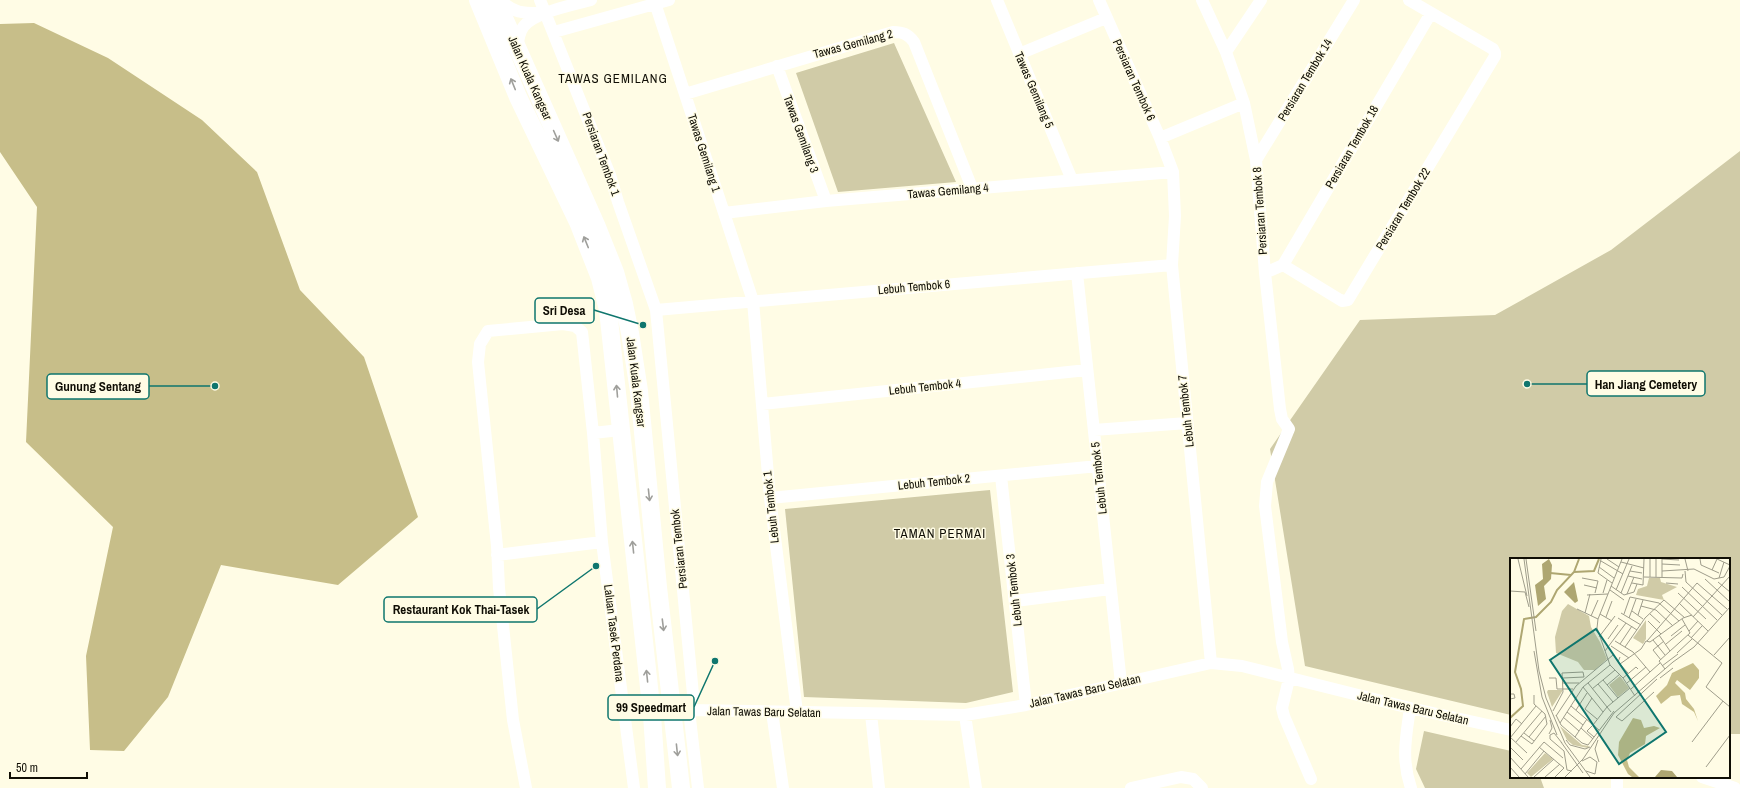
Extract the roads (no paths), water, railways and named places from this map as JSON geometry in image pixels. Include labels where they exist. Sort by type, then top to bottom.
[{"type":"highway","name":"Jalan Kuala Kangsar","points":[[478,0],[518,97],[578,222],[600,278],[608,310],[652,715],[657,788]]},
{"type":"highway","name":"Jalan Kuala Kangsar","points":[[496,0],[594,220],[615,272],[630,333],[639,391],[658,587],[681,711],[681,788]]},
{"type":"highway","points":[[639,391],[633,399],[629,423],[620,430],[632,438],[639,459],[646,464]]},
{"type":"street","points":[[501,0],[514,11],[523,14],[546,13],[591,0]]},
{"type":"street","name":"Persiaran Tembok 1","points":[[540,0],[610,175],[656,310]]},
{"type":"street","points":[[554,32],[655,2],[669,0]]},
{"type":"street","name":"Tawas Gemilang 5","points":[[997,0],[1072,180]]},
{"type":"street","name":"Persiaran Tembok 6","points":[[1099,0],[1169,160]]},
{"type":"street","name":"Persiaran Tembok 8","points":[[1202,0],[1226,52],[1244,104],[1256,160],[1265,273],[1280,409],[1282,419],[1289,428],[1267,482],[1265,506],[1282,642],[1289,679]]},
{"type":"street","points":[[1226,52],[1261,0]]},
{"type":"street","name":"Persiaran Tembok 14","points":[[1256,160],[1354,0]]},
{"type":"street","points":[[1409,0],[1431,13]]},
{"type":"street","name":"Tawas Gemilang 1","points":[[655,2],[753,301]]},
{"type":"street","points":[[517,50],[519,37],[524,26],[546,13]]},
{"type":"street","name":"Persiaran Tembok 22","points":[[1283,265],[1342,301],[1348,300],[1494,58],[1496,53],[1493,49],[1431,13]]},
{"type":"street","name":"Persiaran Tembok 18","points":[[1283,265],[1431,13]]},
{"type":"street","points":[[1019,54],[1106,18]]},
{"type":"street","name":"Tawas Gemilang 2","points":[[685,94],[894,32],[901,32],[914,42],[972,188]]},
{"type":"street","name":"Tawas Gemilang 3","points":[[777,66],[826,202]]},
{"type":"street","points":[[1160,138],[1244,104]]},
{"type":"street","name":"Lebuh Tembok 7","points":[[1169,160],[1173,172],[1175,216],[1172,265],[1211,663]]},
{"type":"street","name":"Tawas Gemilang 4","points":[[724,213],[972,188],[1173,172]]},
{"type":"street","name":"Lebuh Tembok 6","points":[[656,310],[1172,265]]},
{"type":"street","points":[[1265,273],[1283,265]]},
{"type":"street","name":"Lebuh Tembok 5","points":[[1077,273],[1121,683]]},
{"type":"street","name":"Lebuh Tembok 1","points":[[753,301],[770,498],[797,712]]},
{"type":"street","name":"Persiaran Tembok","points":[[656,310],[693,694],[681,711],[698,788]]},
{"type":"street","name":"Laluan Tasek Perdana","points":[[497,555],[478,362],[480,344],[488,332],[563,324],[575,326],[582,332],[593,433],[602,542],[634,788]]},
{"type":"street","name":"Lebuh Tembok 4","points":[[762,404],[1087,370]]},
{"type":"street","points":[[1094,430],[1187,423]]},
{"type":"street","points":[[593,433],[620,430]]},
{"type":"street","name":"Lebuh Tembok 2","points":[[770,498],[1098,466]]},
{"type":"street","name":"Lebuh Tembok 3","points":[[1001,476],[1026,705]]},
{"type":"street","points":[[526,788],[514,720],[499,588],[497,555],[602,542]]},
{"type":"street","points":[[1015,601],[1110,589]]},
{"type":"street","name":"Jalan Tawas Baru Selatan","points":[[652,715],[681,711],[965,715],[1026,705],[1211,663],[1242,666],[1289,679],[1410,708],[1510,730]]},
{"type":"street","points":[[1289,679],[1283,704],[1283,712],[1311,779]]},
{"type":"street","points":[[1410,708],[1404,750],[1405,767],[1411,788]]},
{"type":"street","points":[[772,712],[783,788]]},
{"type":"street","points":[[871,714],[879,788]]},
{"type":"street","points":[[965,715],[976,788]]},
{"type":"street","points":[[1137,788],[1181,777],[1193,779],[1202,788]]},
{"type":"street","points":[[1705,778],[1735,788]]},
{"type":"place","name":"Sri Desa","points":[[643,325]]},
{"type":"place","name":"Han Jiang Cemetery","points":[[1527,384]]},
{"type":"place","name":"Gunung Sentang","points":[[215,386]]},
{"type":"place","name":"Restaurant Kok Thai-Tasek","points":[[596,566]]},
{"type":"place","name":"99 Speedmart","points":[[715,661]]},
{"type":"district","name":"TAWAS GEMILANG","points":[[613,78]]},
{"type":"district","name":"TAMAN PERMAI","points":[[940,533]]}]
